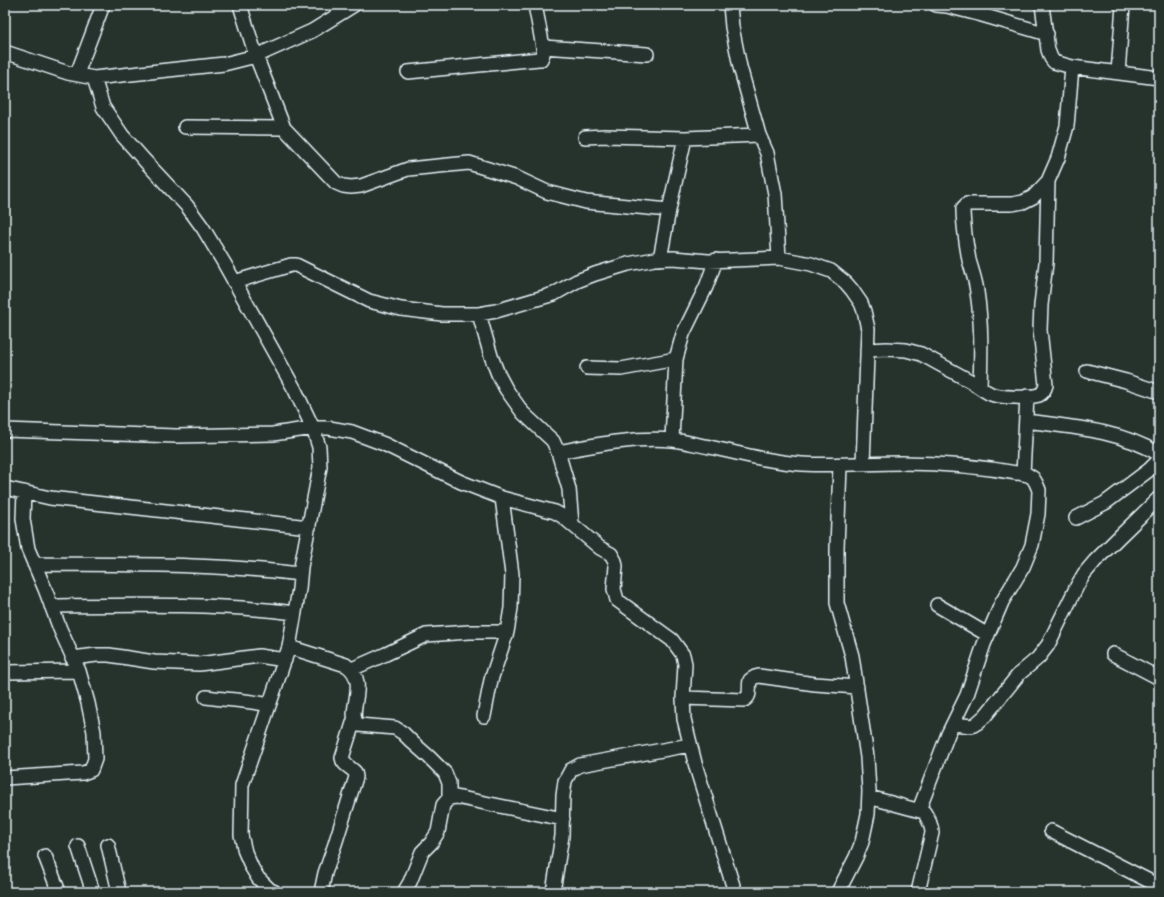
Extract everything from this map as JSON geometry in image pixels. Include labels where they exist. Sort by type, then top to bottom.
[{"type":"street","points":[[77,74],[103,5]]},
{"type":"street","points":[[240,5],[256,56],[284,128],[336,183],[351,187],[361,186],[408,169],[469,163],[517,178],[547,192],[586,202],[669,210]]},
{"type":"street","points":[[5,52],[68,73],[94,78],[224,64],[256,56],[312,31],[354,5]]},
{"type":"street","points":[[408,72],[541,59],[543,54],[543,46],[535,5]]},
{"type":"street","points":[[730,5],[732,27],[740,67],[759,135],[767,153],[775,194],[779,258]]},
{"type":"street","points":[[936,5],[947,6],[982,15],[1047,34]]},
{"type":"street","points":[[1042,5],[1048,50],[1054,62],[1072,67],[1159,78]]},
{"type":"street","points":[[1118,72],[1123,5]]},
{"type":"street","points":[[543,46],[647,54]]},
{"type":"street","points":[[980,387],[980,322],[977,292],[969,259],[963,220],[963,208],[967,204],[1012,204],[1023,202],[1033,197],[1048,180],[1058,158],[1067,126],[1072,67]]},
{"type":"street","points":[[94,78],[103,106],[122,136],[186,206],[203,228],[295,390],[313,428],[319,447],[320,467],[300,574],[289,646],[242,785],[241,835],[245,852],[258,878],[270,890],[275,892]]},
{"type":"street","points":[[185,127],[284,128]]},
{"type":"street","points":[[585,137],[610,136],[684,138],[759,135]]},
{"type":"street","points":[[660,259],[684,138]]},
{"type":"street","points":[[867,350],[906,350],[921,354],[992,394],[1000,396],[1027,396],[1040,394],[1046,385],[1040,330],[1041,305],[1046,263],[1048,180]]},
{"type":"street","points":[[234,282],[291,265],[296,265],[368,301],[401,309],[442,314],[479,314],[496,311],[554,294],[577,281],[628,264],[660,259],[716,260],[779,258],[811,264],[831,271],[846,283],[852,290],[864,311],[868,329],[863,464]]},
{"type":"street","points":[[672,440],[676,359],[683,334],[706,287],[716,260]]},
{"type":"street","points":[[479,314],[491,356],[506,389],[523,413],[553,441],[558,452],[569,489],[572,524]]},
{"type":"street","points":[[588,368],[621,369],[676,359]]},
{"type":"street","points":[[1088,372],[1126,381],[1159,392]]},
{"type":"street","points":[[1023,474],[1027,396]]},
{"type":"street","points":[[1026,421],[1102,432],[1128,439],[1148,447],[1159,454]]},
{"type":"street","points":[[5,430],[176,436],[273,434],[313,428],[329,428],[352,432],[384,444],[461,482],[502,498],[555,512],[572,524],[600,548],[610,554],[615,561],[616,574],[614,589],[617,600],[672,640],[683,655],[685,664],[683,698],[684,719],[696,767],[735,892]]},
{"type":"street","points":[[558,452],[630,440],[672,440],[763,459],[802,464],[840,465],[901,463],[962,465],[997,469],[1028,475],[1033,478],[1039,490],[1038,514],[1032,545],[1023,567],[1002,602],[988,635],[967,695],[948,734],[919,810]]},
{"type":"street","points":[[1076,518],[1105,504],[1149,470],[1159,460]]},
{"type":"street","points":[[838,892],[862,842],[868,814],[870,791],[852,656],[837,603],[840,465]]},
{"type":"street","points":[[5,488],[50,498],[309,527]]},
{"type":"street","points":[[5,778],[83,773],[91,770],[94,759],[94,732],[79,671],[72,658],[28,549],[23,519],[24,492]]},
{"type":"street","points":[[484,716],[491,680],[507,632],[511,608],[512,574],[502,498]]},
{"type":"street","points":[[953,724],[972,726],[977,723],[985,716],[1019,674],[1038,658],[1048,644],[1084,574],[1095,561],[1159,498]]},
{"type":"street","points":[[34,564],[251,569],[300,574]]},
{"type":"street","points":[[51,606],[166,605],[261,609],[295,613]]},
{"type":"street","points":[[937,605],[988,635]]},
{"type":"street","points":[[352,669],[426,635],[469,632],[507,632]]},
{"type":"street","points":[[289,646],[346,665],[352,669],[358,681],[354,720],[342,758],[343,762],[355,772],[356,777],[325,873],[321,892]]},
{"type":"street","points":[[1113,654],[1159,678]]},
{"type":"street","points":[[72,658],[109,655],[154,662],[199,664],[259,656],[285,660]]},
{"type":"street","points":[[5,672],[79,671]]},
{"type":"street","points":[[683,698],[744,700],[749,695],[750,680],[759,676],[815,684],[857,687]]},
{"type":"street","points":[[206,697],[256,702],[269,705]]},
{"type":"street","points":[[354,720],[358,725],[395,728],[403,733],[445,773],[449,783],[449,798],[443,805],[438,832],[435,838],[422,852],[410,882],[404,892]]},
{"type":"street","points":[[553,892],[562,836],[565,781],[571,770],[580,765],[690,745]]},
{"type":"street","points":[[449,798],[456,797],[563,819]]},
{"type":"street","points":[[869,797],[919,810],[924,812],[929,820],[932,833],[918,892]]},
{"type":"street","points":[[1051,831],[1159,886]]},
{"type":"street","points":[[108,845],[119,892]]},
{"type":"street","points":[[78,846],[93,892]]},
{"type":"street","points":[[45,856],[59,892]]}]
